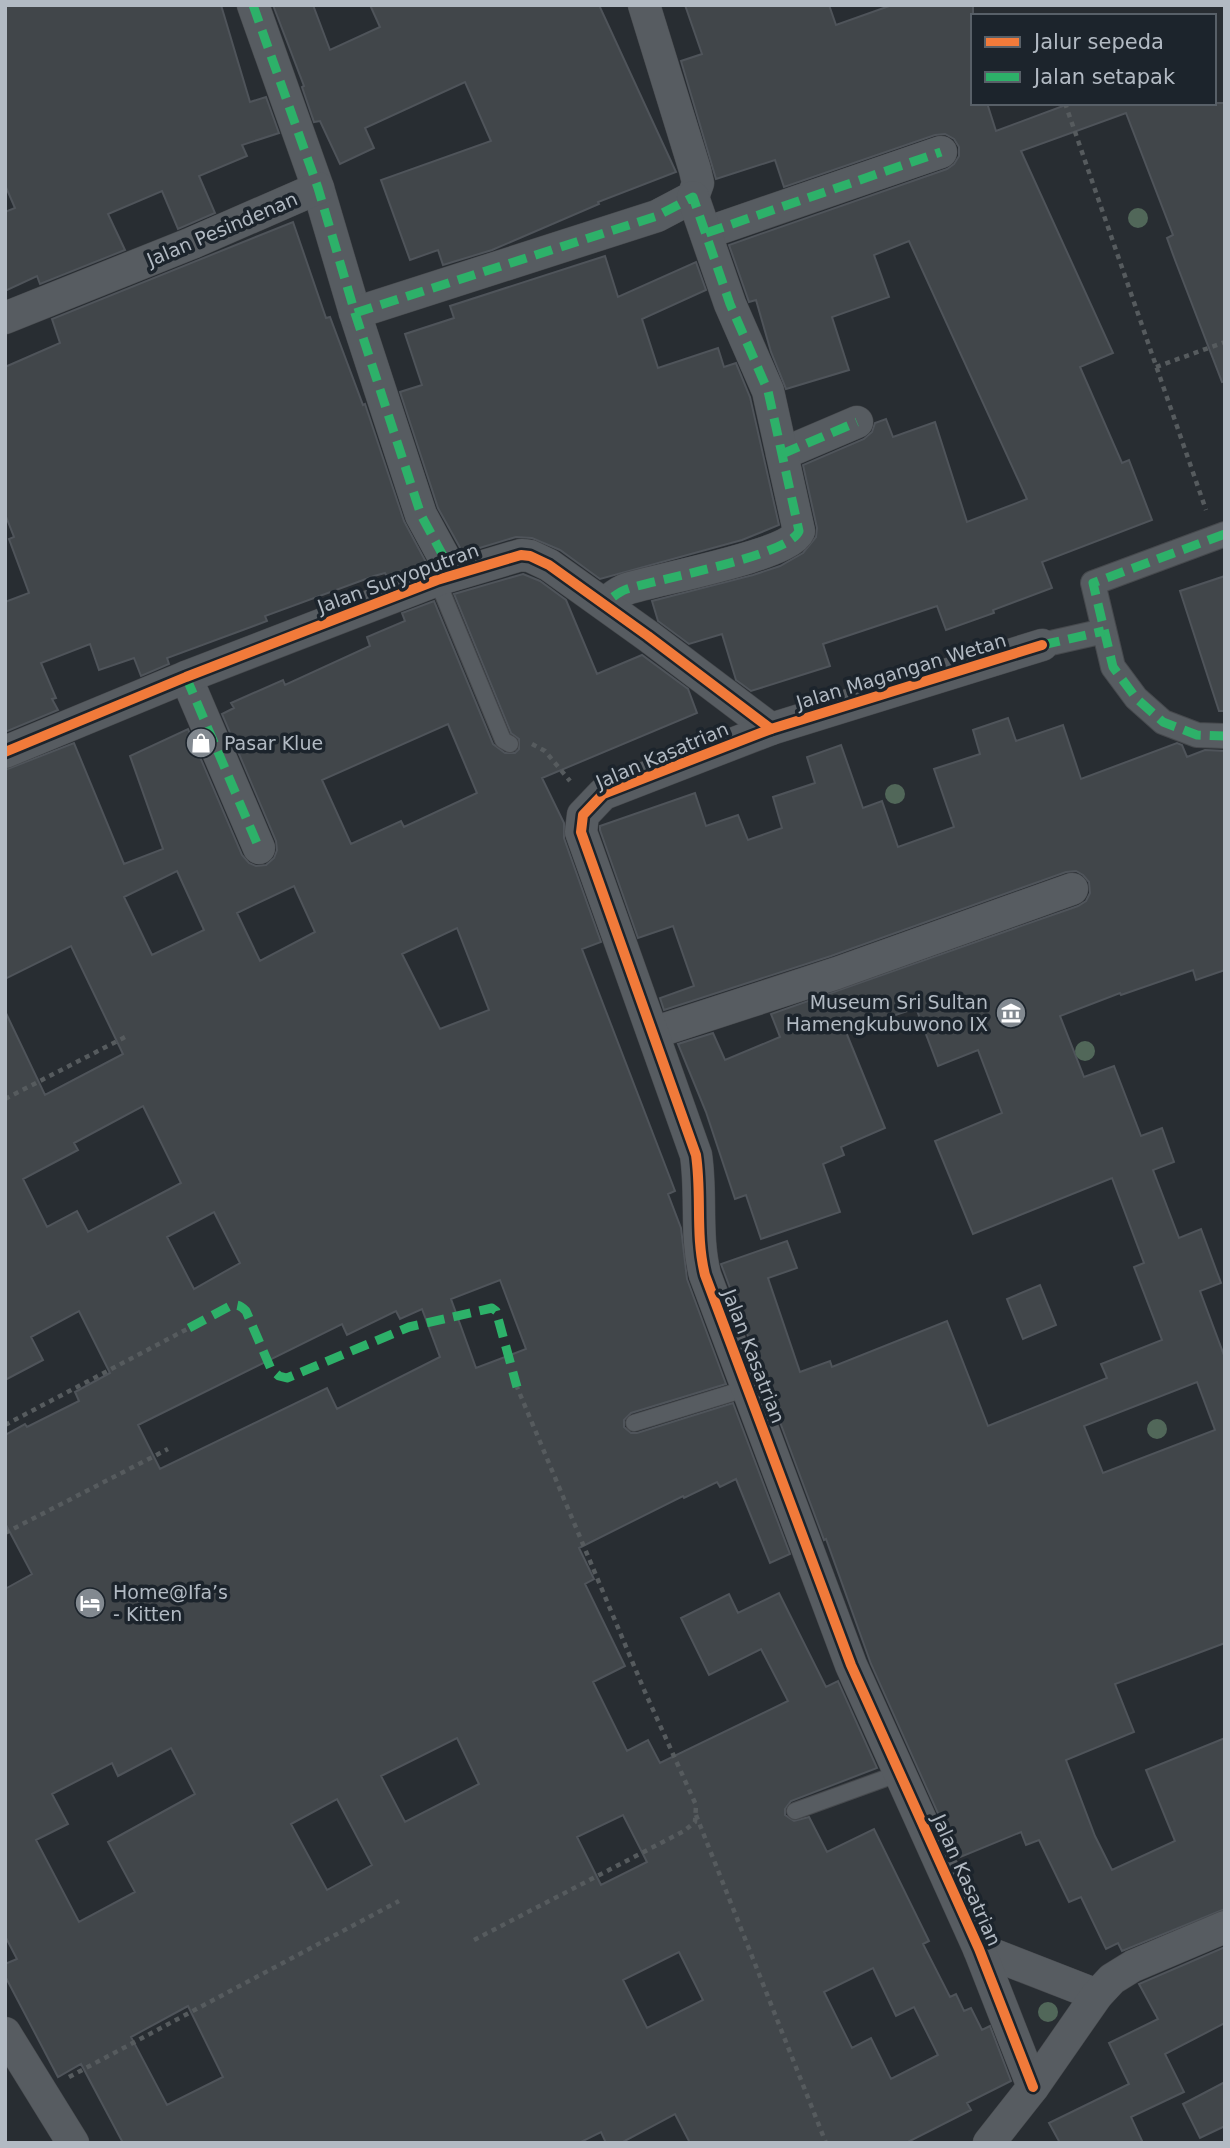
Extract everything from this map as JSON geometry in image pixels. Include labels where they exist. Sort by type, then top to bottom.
[{"type":"street","points":[[253,5],[318,188]]},
{"type":"street","points":[[604,604],[623,590],[732,562],[793,540],[799,531],[768,391],[730,304],[693,197],[698,183],[695,170],[644,5]]},
{"type":"street","points":[[706,233],[940,152]]},
{"type":"street","name":"Jalan Pesindenan","points":[[5,318],[192,243],[318,188],[355,313],[421,515],[445,577]]},
{"type":"street","points":[[355,313],[657,216],[693,197]]},
{"type":"street","points":[[782,454],[857,422]]},
{"type":"street","points":[[1220,536],[1093,583],[1113,667],[1136,698],[1163,722],[1197,735],[1225,736]]},
{"type":"street","name":"Jalan Suryoputran","points":[[5,752],[186,677],[445,577],[506,558],[530,556],[549,565],[604,604],[771,729]]},
{"type":"street","name":"Jalan Magangan Wetan","points":[[771,729],[1042,645],[1104,631]]},
{"type":"street","points":[[186,677],[259,848]]},
{"type":"street","name":"Jalan Kasatrian","points":[[771,729],[603,794],[583,815],[582,832],[696,1155],[699,1177],[700,1255],[705,1275],[851,1665],[979,1949],[1033,2087]]},
{"type":"street","points":[[653,1033],[837,973],[1072,889]]},
{"type":"street","points":[[989,2143],[1033,2087],[1097,1995],[1112,1979],[1133,1966],[1225,1927]]},
{"type":"street","name":"Jalan Kasatrian","points":[[979,1949],[1097,1995]]},
{"type":"street","points":[[5,2033],[73,2143]]},
{"type":"lane","points":[[445,577],[503,740],[510,744]]},
{"type":"lane","points":[[634,1423],[748,1388]]},
{"type":"lane","points":[[795,1811],[900,1773]]},
{"type":"path","points":[[1066,105],[1156,367],[1220,536]]},
{"type":"path","points":[[1156,367],[1225,342]]},
{"type":"path","points":[[510,744],[530,743],[545,751],[588,808]]},
{"type":"path","points":[[5,1099],[129,1035]]},
{"type":"path","points":[[5,1425],[189,1328]]},
{"type":"path","points":[[474,1940],[684,1831],[695,1822],[696,1814],[696,1805],[645,1692],[517,1387]]},
{"type":"path","points":[[5,1532],[168,1449]]},
{"type":"path","points":[[696,1814],[826,2143]]},
{"type":"path","points":[[42,2092],[399,1901]]},
{"type":"building","points":[[5,5],[221,5],[250,102],[266,97],[279,133],[242,145],[247,156],[199,176],[215,213],[178,229],[162,191],[108,214],[125,250],[40,284],[37,276],[5,291],[5,212],[15,208],[5,185]]},
{"type":"building","points":[[273,5],[313,5],[330,50],[380,27],[370,5],[599,5],[676,172],[598,202],[599,204],[492,250],[443,265],[438,250],[410,260],[381,180],[491,141],[465,82],[365,128],[374,148],[340,164],[320,121],[314,122],[302,87],[304,86]]},
{"type":"building","points":[[685,5],[829,5],[836,25],[892,5],[973,5],[971,105],[988,105],[996,131],[1066,105],[1225,103],[1225,381],[1222,382],[1167,238],[1173,235],[1126,113],[1021,151],[1113,353],[1080,367],[1122,463],[1129,460],[1152,520],[1042,562],[1052,588],[993,610],[994,613],[946,630],[937,606],[823,644],[830,666],[751,691],[736,680],[722,634],[689,644],[658,621],[652,601],[753,575],[780,566],[803,553],[816,537],[817,528],[803,465],[864,439],[872,432],[875,423],[886,419],[893,437],[935,422],[967,522],[1027,499],[909,241],[874,255],[889,297],[832,317],[849,370],[786,389],[771,352],[756,300],[749,302],[729,245],[947,169],[959,156],[959,147],[954,139],[945,134],[935,135],[784,187],[775,160],[716,179],[681,61],[702,54]]},
{"type":"building","points":[[293,222],[326,318],[330,317],[363,405],[365,404],[404,521],[427,564],[388,579],[385,573],[374,576],[265,616],[267,621],[167,658],[169,664],[141,676],[134,658],[99,670],[90,644],[41,663],[56,698],[52,699],[58,710],[5,732],[5,602],[29,593],[9,539],[14,537],[5,514],[5,367],[60,343],[52,319]]},
{"type":"building","points":[[605,256],[618,297],[696,262],[706,290],[642,319],[658,368],[718,348],[724,367],[736,363],[750,397],[779,525],[742,540],[600,579],[560,550],[532,538],[516,537],[463,553],[438,508],[400,392],[422,385],[405,334],[454,318],[450,306]]},
{"type":"building","points":[[523,574],[540,581],[566,600],[597,674],[642,655],[688,689],[697,713],[542,778],[564,823],[564,838],[601,942],[582,949],[675,1191],[668,1194],[681,1228],[687,1279],[726,1384],[631,1413],[624,1420],[624,1427],[631,1433],[637,1433],[733,1403],[790,1554],[770,1563],[736,1479],[720,1487],[717,1482],[684,1498],[683,1496],[579,1548],[594,1579],[585,1584],[625,1666],[593,1682],[627,1751],[648,1740],[660,1763],[788,1701],[761,1649],[709,1675],[681,1618],[729,1594],[738,1613],[779,1593],[826,1687],[838,1681],[877,1768],[791,1801],[785,1809],[785,1815],[794,1821],[809,1817],[827,1852],[874,1829],[929,1941],[923,1944],[950,1997],[956,1994],[964,2011],[971,2008],[982,2030],[990,2026],[1011,2081],[967,2103],[971,2110],[906,2143],[690,2143],[675,2114],[621,2143],[606,2143],[601,2132],[579,2143],[123,2143],[81,2064],[58,2077],[5,1976],[5,1964],[17,1959],[5,1936],[5,1589],[32,1574],[5,1523],[5,1435],[79,1401],[75,1392],[110,1373],[79,1311],[31,1337],[43,1360],[5,1380],[5,1011],[45,1095],[123,1054],[71,946],[5,979],[5,770],[74,743],[124,864],[163,849],[130,756],[188,729],[242,855],[256,866],[266,865],[274,858],[276,841],[222,714],[234,708],[231,703],[283,680],[285,685],[370,646],[367,637],[405,621],[402,613],[434,601],[493,744],[505,753],[515,753],[519,749],[519,739],[511,733],[454,594]],"holes":[[[448,724],[477,793],[404,827],[401,821],[351,844],[322,780]],[[177,871],[204,930],[152,955],[124,897]],[[294,886],[315,932],[260,961],[237,913]],[[457,928],[489,1010],[440,1029],[402,954]],[[143,1106],[181,1183],[88,1232],[77,1211],[47,1227],[23,1179],[78,1150],[74,1143]],[[214,1212],[240,1263],[194,1289],[167,1237]],[[500,1280],[526,1349],[476,1368],[451,1299]],[[422,1309],[440,1357],[337,1409],[327,1388],[160,1469],[138,1425],[342,1324],[347,1335],[396,1311],[400,1319]],[[457,1738],[479,1784],[405,1822],[381,1776]],[[171,1748],[195,1794],[108,1842],[135,1892],[79,1922],[36,1840],[68,1824],[52,1794],[112,1763],[118,1776]],[[337,1799],[372,1865],[327,1890],[291,1824]],[[623,1815],[647,1862],[601,1885],[577,1837]],[[679,1952],[703,2000],[647,2028],[623,1980]],[[873,1968],[896,2016],[914,2007],[938,2055],[891,2079],[871,2038],[852,2048],[824,1992]],[[188,2006],[223,2077],[167,2105],[131,2037]]]},
{"type":"building","points":[[1225,576],[1225,711],[1219,711],[1180,591]]},
{"type":"building","points":[[1008,718],[1016,741],[1063,725],[1081,779],[1177,743],[1182,745],[1187,757],[1205,750],[1225,751],[1225,970],[1196,980],[1193,970],[1121,995],[1120,993],[1060,1016],[1084,1077],[1114,1066],[1141,1136],[1162,1128],[1174,1162],[1153,1170],[1179,1238],[1201,1229],[1221,1283],[1200,1291],[1225,1358],[1225,1643],[1115,1684],[1134,1732],[1066,1760],[1095,1836],[1112,1870],[1175,1841],[1146,1770],[1225,1738],[1225,1909],[1122,1951],[1118,1943],[1106,1949],[1081,1897],[1069,1902],[1039,1840],[1026,1845],[1021,1832],[958,1858],[871,1664],[721,1264],[787,1241],[797,1268],[768,1278],[800,1372],[830,1361],[832,1367],[947,1321],[988,1426],[1107,1378],[1101,1364],[1162,1340],[1134,1267],[1144,1263],[1112,1178],[973,1234],[935,1141],[1002,1113],[978,1050],[938,1066],[916,1008],[846,1032],[885,1128],[841,1147],[844,1155],[823,1164],[840,1212],[761,1239],[746,1195],[735,1199],[706,1112],[678,1044],[713,1033],[725,1060],[780,1037],[771,1014],[1078,906],[1086,901],[1090,893],[1089,882],[1076,871],[1066,872],[831,956],[664,1010],[660,998],[694,986],[673,926],[638,938],[600,830],[600,826],[695,793],[706,826],[738,815],[748,840],[782,828],[773,797],[815,783],[807,757],[841,745],[863,808],[882,801],[898,847],[954,827],[934,769],[980,754],[973,730]],"holes":[[[1197,1382],[1215,1430],[1103,1473],[1084,1426]]]},
{"type":"building","points":[[1040,1285],[1056,1325],[1023,1339],[1007,1299]]},
{"type":"building","points":[[1225,1947],[1225,2023],[1165,2054],[1184,2092],[1131,2117],[1143,2143],[1060,2143],[1049,2123],[1129,2084],[1109,2043],[1158,2019],[1139,1984]]},
{"type":"building","points":[[1225,2082],[1225,2126],[1200,2138],[1183,2104]]},
{"type":"marked path","points":[[253,5],[318,188],[355,313],[421,515],[453,574]]},
{"type":"marked path","points":[[706,233],[941,152]]},
{"type":"marked path","points":[[355,313],[657,216],[693,197],[730,304],[768,391],[799,531],[790,540],[748,558],[627,589],[604,604]]},
{"type":"marked path","points":[[782,454],[857,422]]},
{"type":"marked path","points":[[1225,534],[1093,583],[1113,667],[1136,698],[1163,722],[1197,735],[1225,736]]},
{"type":"marked path","points":[[1042,645],[1104,631]]},
{"type":"marked path","points":[[186,677],[259,848]]},
{"type":"marked path","points":[[189,1328],[230,1306],[240,1306],[246,1311],[271,1369],[279,1376],[287,1378],[409,1327],[492,1308],[496,1311],[517,1387]]},
{"type":"cycle path","points":[[5,752],[186,677],[437,580],[521,555],[549,565],[771,729]]},
{"type":"cycle path","points":[[1033,2087],[979,1949],[851,1665],[705,1275],[700,1245],[696,1155],[581,832],[583,815],[603,794],[771,729],[1042,645]]},
{"type":"place","name":"Pasar Klue","points":[[201,743]]},
{"type":"place","name":"Museum Sri Sultan Hamengkubuwono IX","points":[[1011,1013]]},
{"type":"place","name":"Home@Ifa’s - Kitten","points":[[90,1603]]}]
